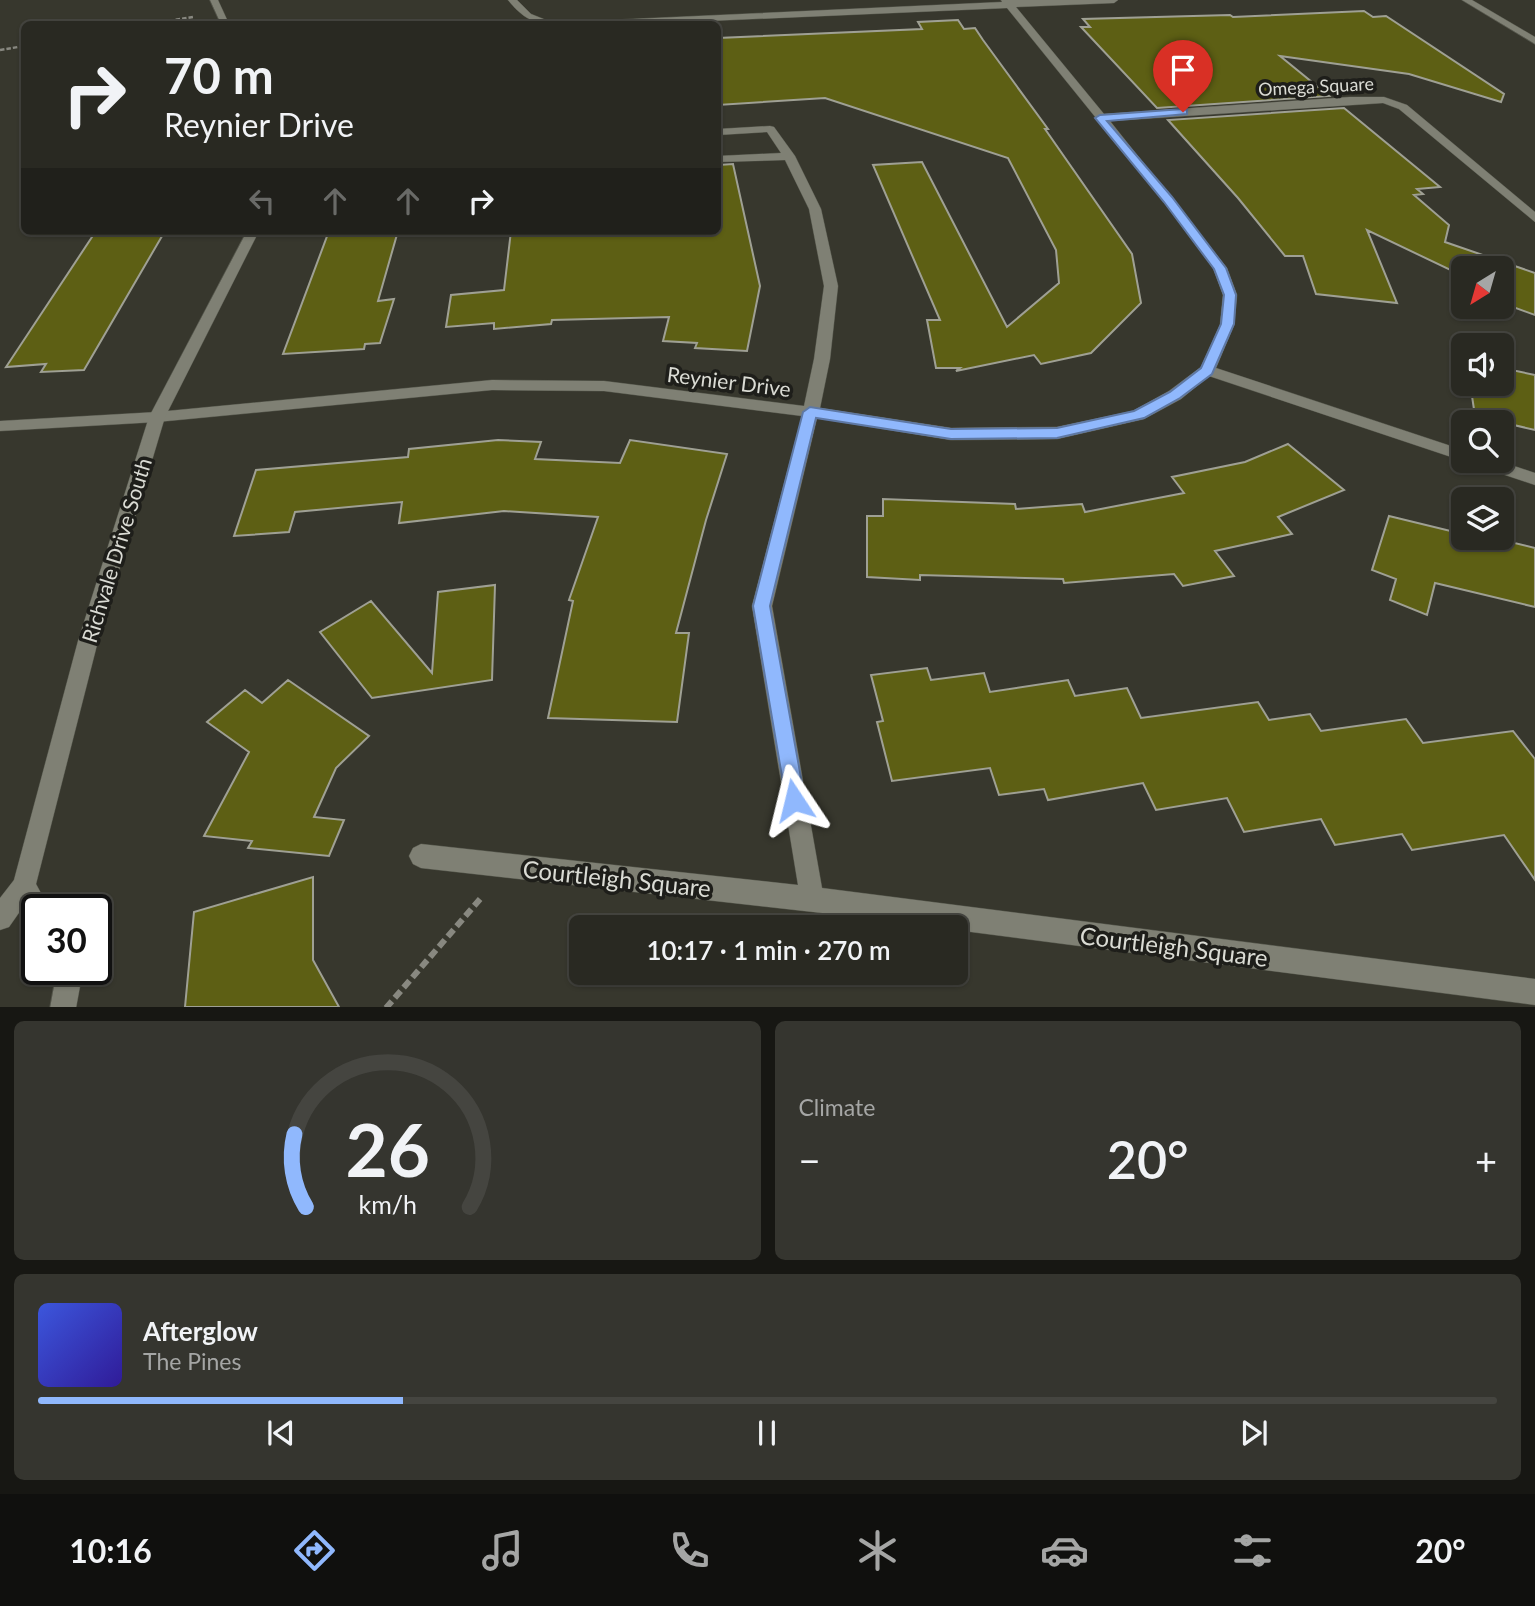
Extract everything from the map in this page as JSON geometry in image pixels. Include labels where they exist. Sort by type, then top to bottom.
[{"type":"street","points":[[214,0],[223,21]]},
{"type":"street","points":[[512,0],[528,16],[542,21]]},
{"type":"street","points":[[649,21],[1114,0]]},
{"type":"street","points":[[1466,0],[1535,41]]},
{"type":"street","name":"Reynier Drive","points":[[0,426],[157,417],[492,385],[604,386],[810,412],[951,434],[1057,433],[1139,415],[1175,395],[1207,370],[1227,324],[1230,295],[1220,268],[1168,199],[1007,3]]},
{"type":"street","name":"Omega Square","points":[[1100,118],[1350,100],[1384,100],[1403,107],[1535,218]]},
{"type":"street","points":[[721,132],[770,129],[789,156],[815,209],[831,286],[822,359],[762,606],[812,899]]},
{"type":"street","points":[[721,159],[789,156]]},
{"type":"street","name":"Richvale Drive South","points":[[0,918],[24,886],[88,641],[157,417],[251,235]]},
{"type":"street","points":[[1207,370],[1451,452]]},
{"type":"street","points":[[1514,472],[1535,479]]},
{"type":"street","name":"Courtleigh Square","points":[[421,856],[812,899],[1535,992]]},
{"type":"street","points":[[24,886],[29,894]]},
{"type":"street","points":[[63,1007],[67,985]]},
{"type":"path","points":[[169,21],[218,13]]},
{"type":"path","points":[[0,50],[21,46]]},
{"type":"path","points":[[386,1007],[510,866]]},
{"type":"building","points":[[1364,11],[1373,17],[1386,16],[1504,94],[1501,102],[1409,74],[1280,56],[1329,96],[1157,108],[1081,27],[1090,27],[1083,19],[1233,17]]},
{"type":"building","points":[[958,20],[964,29],[975,28],[1048,129],[1045,129],[1132,254],[1141,303],[1091,353],[1041,364],[1034,355],[956,371],[960,368],[936,368],[927,320],[940,320],[873,165],[922,162],[1007,327],[1059,283],[1056,250],[1008,158],[825,98],[721,105],[721,38],[922,29],[918,22]]},
{"type":"building","points":[[1344,108],[1440,187],[1417,189],[1423,194],[1414,195],[1449,225],[1445,242],[1486,256],[1451,256],[1451,270],[1367,230],[1397,303],[1316,294],[1303,256],[1285,256],[1238,198],[1168,120]]},
{"type":"building","points":[[733,164],[760,286],[747,351],[695,348],[697,343],[663,341],[669,317],[552,320],[551,324],[494,329],[494,323],[446,327],[451,295],[504,290],[511,235],[721,235],[721,165]]},
{"type":"building","points":[[93,235],[163,235],[84,370],[41,372],[46,364],[6,367]]},
{"type":"building","points":[[328,235],[397,235],[378,301],[394,299],[380,343],[365,344],[364,349],[283,354]]},
{"type":"building","points":[[1514,266],[1535,273],[1535,315],[1514,307]]},
{"type":"building","points":[[1514,371],[1535,375],[1535,430],[1514,425],[1514,410],[1474,410],[1472,396],[1514,396]]},
{"type":"building","points":[[498,440],[541,442],[535,459],[620,463],[630,440],[727,454],[706,520],[676,633],[689,633],[677,722],[548,718],[573,601],[569,600],[598,517],[504,511],[399,523],[402,502],[295,512],[289,532],[234,536],[256,470],[408,457],[409,449]]},
{"type":"building","points":[[1288,444],[1344,490],[1278,517],[1292,534],[1215,551],[1234,576],[1183,586],[1174,574],[1064,583],[1063,579],[920,575],[920,580],[867,577],[867,516],[883,516],[883,499],[1015,504],[1016,509],[1082,504],[1085,512],[1184,493],[1172,477],[1245,462]]},
{"type":"building","points":[[1389,516],[1451,531],[1451,550],[1514,550],[1514,543],[1535,548],[1535,607],[1435,583],[1427,615],[1390,600],[1396,579],[1372,570]]},
{"type":"building","points":[[495,585],[492,680],[372,698],[320,632],[371,601],[432,673],[438,592]]},
{"type":"building","points":[[927,668],[931,680],[984,673],[990,692],[1068,680],[1075,696],[1127,688],[1141,718],[1258,702],[1269,720],[1310,714],[1321,731],[1406,719],[1423,743],[1513,731],[1535,759],[1535,880],[1504,835],[1412,850],[1402,834],[1335,845],[1321,819],[1244,832],[1227,798],[1156,810],[1143,783],[1048,800],[1044,789],[999,795],[990,768],[892,781],[877,722],[883,721],[871,675]]},
{"type":"building","points":[[288,680],[369,736],[336,768],[314,817],[344,820],[329,856],[248,848],[252,841],[204,836],[249,752],[207,722],[245,690],[262,703]]},
{"type":"building","points":[[313,877],[313,960],[339,1007],[185,1007],[194,912]]},
{"type":"route","points":[[794,800],[762,606],[810,412],[951,434],[1057,433],[1139,415],[1175,395],[1207,370],[1227,324],[1230,295],[1220,268],[1168,199],[1100,118],[1183,112]]}]
